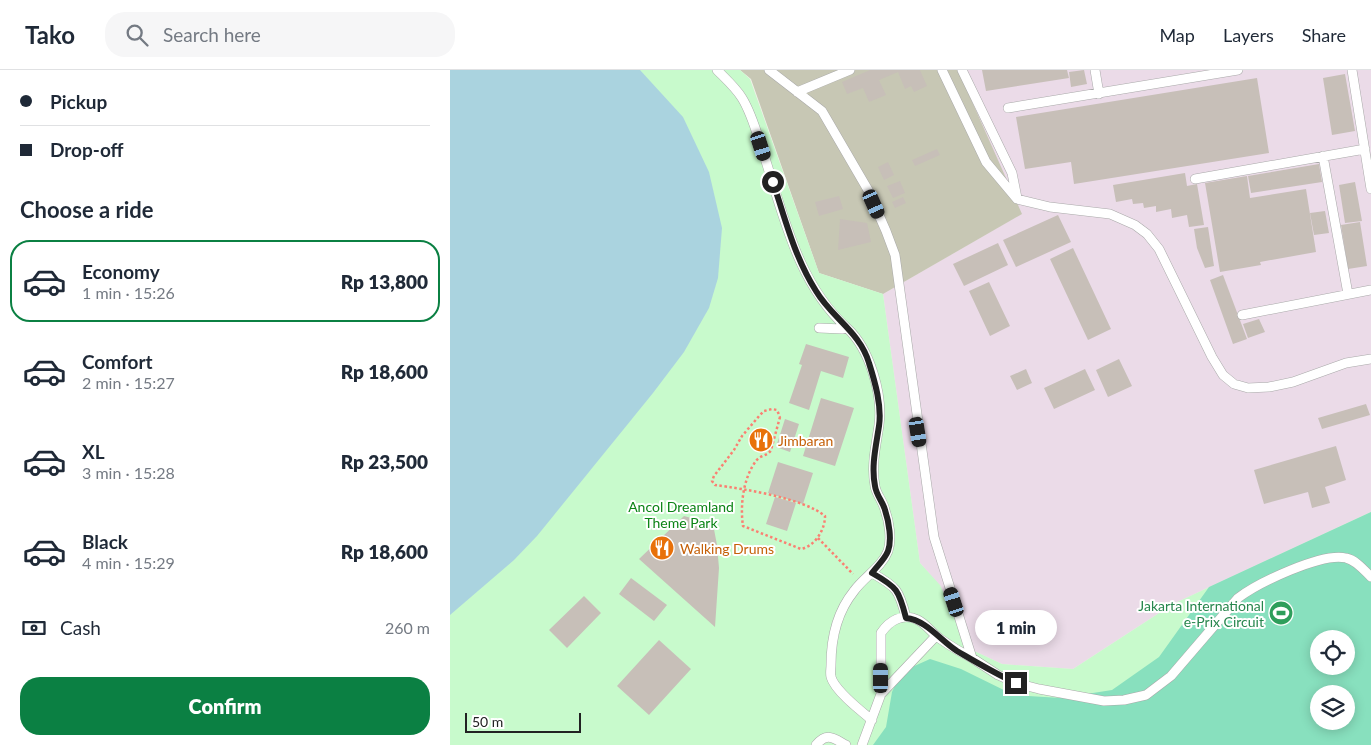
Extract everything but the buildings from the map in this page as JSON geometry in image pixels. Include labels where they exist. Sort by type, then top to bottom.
[{"type":"lane","points":[[717,70],[744,100],[797,256],[815,290],[829,310],[856,336],[864,349],[877,393],[879,424],[875,443],[873,472],[875,488],[885,510],[890,539],[888,552],[872,573],[853,591],[836,624],[833,637],[831,677],[848,700],[872,720]]},
{"type":"lane","points":[[769,70],[822,111],[868,190],[895,255],[934,537],[972,658]]},
{"type":"lane","points":[[797,92],[850,70]]},
{"type":"lane","points":[[942,70],[986,162],[1017,199],[1050,207],[1110,214],[1147,234],[1158,249],[1212,357],[1223,375],[1234,384],[1248,388],[1269,387],[1294,382],[1346,363],[1371,360]]},
{"type":"lane","points":[[962,70],[1012,173],[1017,199]]},
{"type":"lane","points":[[1095,70],[1099,94]]},
{"type":"lane","points":[[1008,108],[1238,70]]},
{"type":"lane","points":[[1352,70],[1371,189]]},
{"type":"lane","points":[[1195,179],[1365,149]]},
{"type":"lane","points":[[1323,156],[1348,294]]},
{"type":"lane","points":[[1242,315],[1371,290]]},
{"type":"lane","points":[[819,328],[848,328]]},
{"type":"lane","points":[[862,745],[881,694],[881,633],[886,624],[894,619],[916,619],[958,651],[998,675],[1016,683],[1104,701],[1124,700],[1146,694],[1172,676],[1238,598],[1263,582],[1328,557],[1347,558],[1356,562],[1371,577]]},
{"type":"lane","points":[[872,573],[889,582],[895,588],[900,595],[906,618]]},
{"type":"lane","points":[[881,694],[936,636]]},
{"type":"lane","points":[[816,745],[822,738],[828,737],[846,745]]},
{"type":"path","points":[[744,489],[715,485],[712,481],[742,436],[760,415],[764,411],[777,410],[780,417],[771,450],[769,454],[757,459],[744,489],[743,526],[800,549],[806,548],[818,538],[825,525],[825,516],[817,509],[744,489]]},
{"type":"path","points":[[818,538],[862,583]]},
{"type":"shaded area","points":[[740,70],[958,70],[1022,214],[883,294],[819,273],[751,79]]},
{"type":"shaded area","points":[[958,70],[1371,70],[1371,512],[1173,604],[1073,669],[1002,664],[970,649],[940,586],[920,563],[883,294],[1021,214]]},
{"type":"green space","name":"Ancol Dreamland Theme Park","points":[[450,70],[740,70],[750,79],[819,273],[883,294],[920,563],[940,585],[970,649],[1002,664],[1073,669],[1173,604],[1371,512],[1371,745],[450,745]]},
{"type":"green space","name":"Jakarta International e-Prix Circuit","points":[[1371,512],[1371,745],[873,745],[886,727],[892,692],[901,672],[930,659],[961,669],[1014,695],[1061,698],[1112,690],[1159,657],[1209,587]]},
{"type":"water","points":[[450,70],[640,70],[683,117],[709,172],[722,228],[718,278],[709,308],[684,352],[537,536],[514,560],[450,615]]},
{"type":"place","name":"Jimbaran","points":[[761,440]]},
{"type":"place","name":"Walking Drums","points":[[662,548]]},
{"type":"place","name":"Jakarta International e-Prix Circuit","points":[[1281,613]]},
{"type":"route","points":[[773,182],[797,256],[815,290],[829,310],[856,336],[864,349],[877,393],[879,424],[875,443],[873,472],[875,488],[885,510],[890,539],[888,552],[872,573],[889,582],[895,588],[900,595],[906,618],[916,619],[958,651],[998,675],[1016,683]]}]
